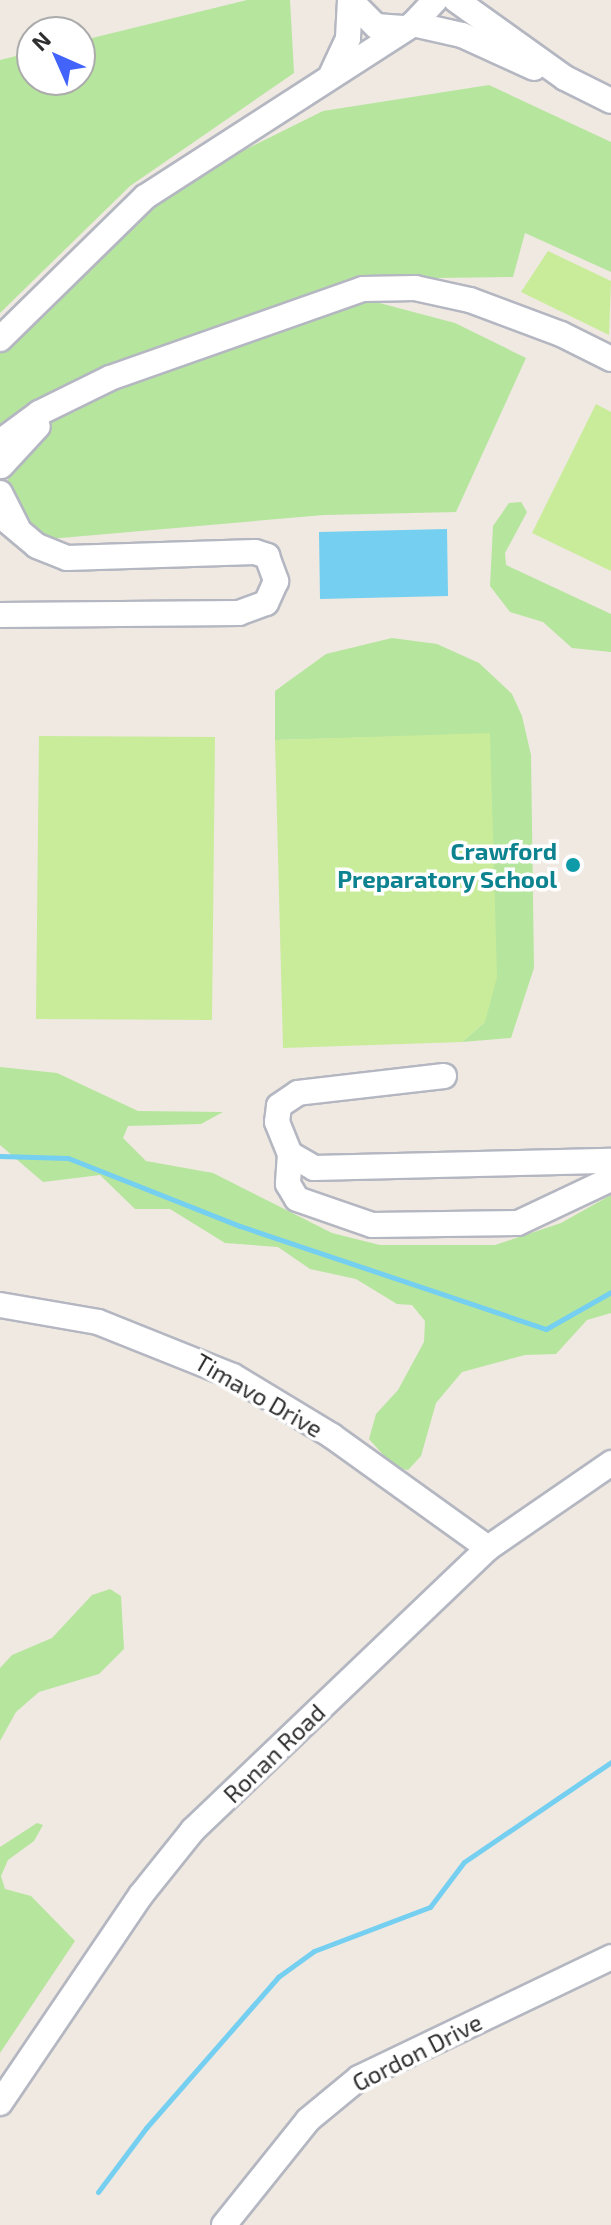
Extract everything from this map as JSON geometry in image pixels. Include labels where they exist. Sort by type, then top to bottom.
[{"type":"street","points":[[350,0],[376,26],[408,26],[462,35],[611,101]]},
{"type":"street","points":[[332,73],[348,38],[350,0]]},
{"type":"street","points":[[0,339],[145,197],[309,94],[332,73],[408,26],[435,0]]},
{"type":"street","points":[[456,0],[565,78]]},
{"type":"street","points":[[0,442],[56,407],[124,373],[363,289],[415,288],[470,300],[561,334],[611,359]]},
{"type":"street","points":[[0,615],[250,611],[271,597],[276,581],[267,556],[249,551],[67,558],[37,546],[9,522],[0,491],[0,465],[56,407]]},
{"type":"street","points":[[444,1076],[338,1086],[286,1098],[277,1116],[290,1154],[288,1184],[297,1199],[372,1225],[518,1223],[611,1179]]},
{"type":"street","points":[[290,1154],[314,1168],[611,1161]]},
{"type":"street","name":"Timavo Drive","points":[[0,1305],[98,1322],[233,1376],[332,1436],[488,1548]]},
{"type":"street","name":"Ronan Road","points":[[0,2103],[166,1860],[488,1548],[611,1463]]},
{"type":"street","name":"Gordon Drive","points":[[224,2225],[308,2120],[359,2078],[611,1957]]},
{"type":"green space","points":[[247,0],[290,0],[294,73],[130,186],[0,313],[0,60],[16,56],[16,96],[96,96],[96,37]]},
{"type":"green space","points":[[489,85],[611,142],[611,272],[525,233],[513,277],[366,279],[0,436],[0,351],[150,197],[323,111]]},
{"type":"green space","points":[[548,251],[611,281],[609,335],[521,292]]},
{"type":"green space","points":[[353,296],[455,323],[526,358],[456,512],[324,515],[49,539],[17,511],[7,484],[11,462],[51,417]]},
{"type":"green space","points":[[596,404],[611,412],[611,571],[532,533]]},
{"type":"green space","points":[[521,502],[527,512],[505,553],[506,565],[611,614],[611,652],[572,648],[543,622],[510,612],[490,586],[493,526],[509,503]]},
{"type":"green space","points":[[392,638],[437,644],[479,663],[512,694],[522,716],[531,755],[534,968],[511,1038],[462,1042],[485,1022],[490,734],[275,740],[275,691],[326,654]]},
{"type":"green space","points":[[490,733],[497,977],[485,1022],[462,1042],[283,1048],[275,740]]},
{"type":"green space","points":[[39,736],[215,737],[212,1020],[36,1019]]},
{"type":"green space","points":[[0,1067],[57,1073],[138,1111],[223,1112],[201,1124],[128,1126],[123,1138],[146,1161],[213,1173],[332,1233],[380,1245],[495,1245],[561,1223],[611,1195],[611,1313],[587,1320],[556,1354],[525,1355],[462,1372],[436,1403],[421,1456],[408,1470],[395,1468],[369,1439],[376,1414],[398,1390],[424,1342],[425,1321],[412,1305],[397,1304],[356,1279],[310,1269],[278,1247],[225,1243],[170,1209],[135,1209],[100,1175],[43,1182],[0,1145]]},
{"type":"green space","points":[[110,1589],[121,1596],[124,1649],[99,1674],[39,1692],[16,1712],[0,1741],[0,1668],[12,1655],[52,1638],[92,1595]]},
{"type":"green space","points":[[37,1823],[43,1825],[34,1841],[8,1860],[1,1876],[5,1889],[31,1896],[75,1941],[0,2053],[0,1847]]},
{"type":"water","points":[[447,529],[448,596],[320,599],[319,532]]},
{"type":"waterway","points":[[0,1156],[68,1158],[240,1226],[546,1329],[611,1292]]},
{"type":"waterway","points":[[98,2192],[146,2128],[278,1977],[314,1951],[430,1907],[464,1862],[611,1762]]},
{"type":"place","name":"Crawford Preparatory School","points":[[573,865]]}]
